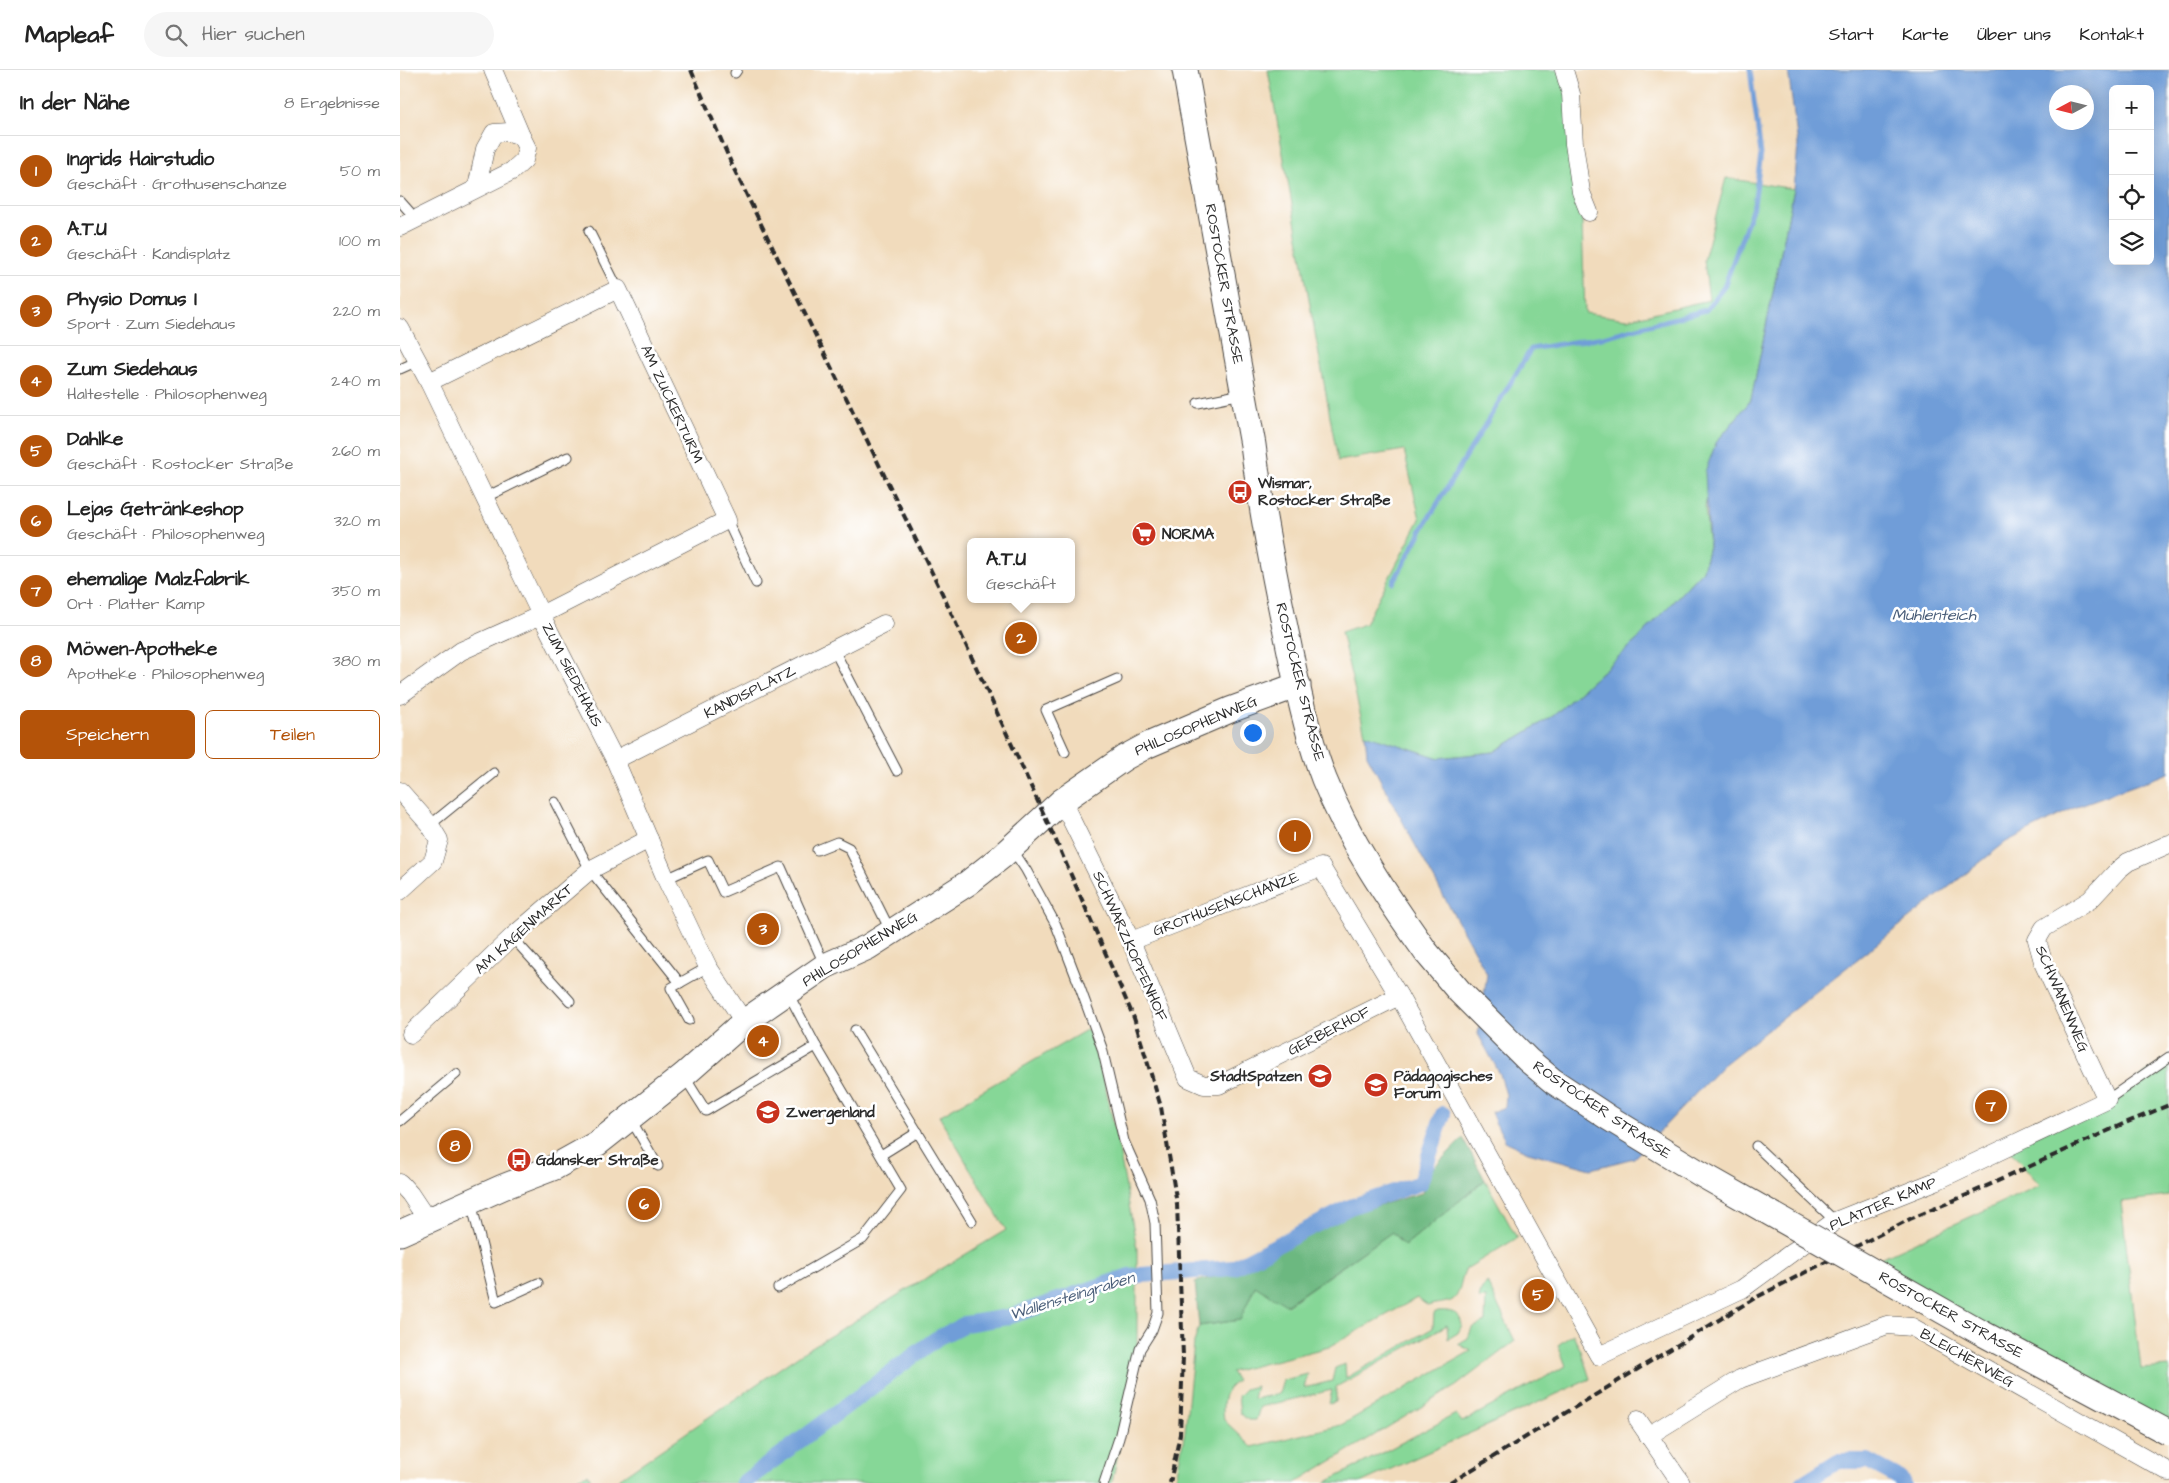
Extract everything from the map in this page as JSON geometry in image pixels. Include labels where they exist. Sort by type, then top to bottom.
[{"type":"main road","name":"ROSTOCKER STRASSE","points":[[1185,70],[1244,394],[1261,504],[1298,685],[1316,755],[1342,818],[1367,866],[1426,952],[1459,992],[1528,1060],[1554,1081],[1609,1118],[1701,1174],[1963,1323],[2169,1433]]},
{"type":"main road","name":"PHILOSOPHENWEG","points":[[400,1233],[555,1167],[598,1143],[684,1075],[744,1022],[825,966],[868,947],[968,883],[1062,801],[1124,758],[1148,745],[1230,710],[1298,685]]},
{"type":"street","points":[[400,227],[512,171],[524,160],[527,148],[493,70]]},
{"type":"street","points":[[1564,70],[1571,94],[1574,144],[1581,192],[1589,212]]},
{"type":"street","points":[[477,187],[485,148],[494,133],[509,132],[521,136]]},
{"type":"street","points":[[429,382],[618,289]]},
{"type":"street","name":"AM ZUCKERTURM","points":[[618,289],[727,520]]},
{"type":"street","name":"ZUM SIEDEHAUS","points":[[400,328],[429,382],[541,615],[615,760],[666,879],[708,967],[744,1022]]},
{"type":"street","points":[[400,695],[461,651],[541,615],[727,520]]},
{"type":"street","name":"KANDISPLATZ","points":[[615,760],[884,624]]},
{"type":"street","points":[[400,791],[430,825],[439,840],[433,861],[400,891]]},
{"type":"street","name":"SCHWARZKOPFENHOF","points":[[1062,801],[1131,941],[1188,1078],[1204,1085]]},
{"type":"street","name":"AM KAGENMARKT","points":[[411,1034],[512,937],[590,870],[649,839]]},
{"type":"street","name":"SCHWANENWEG","points":[[2107,1100],[2044,965],[2037,940],[2044,928],[2090,900],[2128,862],[2169,844]]},
{"type":"street","name":"GROTHUSENSCHANZE","points":[[1131,941],[1321,867],[1399,996]]},
{"type":"street","name":"PLATTER KAMP","points":[[1399,996],[1599,1356],[1742,1290],[1835,1221],[1936,1181],[2107,1100]]},
{"type":"street","name":"GERBERHOF","points":[[1204,1085],[1219,1085],[1245,1074],[1399,996]]},
{"type":"street","points":[[400,1183],[410,1194],[428,1221]]},
{"type":"street","name":"BLEICHERWEG","points":[[1648,1436],[1740,1379],[1888,1325],[1912,1327],[2169,1472]]},
{"type":"street","points":[[1638,1420],[1680,1483]]},
{"type":"lane","points":[[400,201],[416,219]]},
{"type":"lane","points":[[589,231],[618,289]]},
{"type":"lane","points":[[400,370],[418,361]]},
{"type":"lane","points":[[1198,402],[1244,394]]},
{"type":"lane","points":[[484,498],[568,457]]},
{"type":"lane","points":[[727,520],[756,583]]},
{"type":"lane","points":[[834,650],[897,771]]},
{"type":"lane","points":[[1065,752],[1046,710],[1118,679]]},
{"type":"lane","points":[[430,825],[494,773]]},
{"type":"lane","points":[[555,802],[590,870],[680,983]]},
{"type":"lane","points":[[817,850],[837,842],[849,848],[891,932]]},
{"type":"lane","points":[[1010,847],[1026,870],[1056,925],[1102,1048],[1124,1141],[1150,1199],[1155,1223],[1158,1313],[1152,1330],[1140,1349],[1119,1438],[1104,1483]]},
{"type":"lane","points":[[666,879],[708,860],[723,892],[781,867],[825,966]]},
{"type":"lane","points":[[512,937],[570,1001]]},
{"type":"lane","points":[[688,1020],[671,988],[708,967]]},
{"type":"lane","points":[[778,1288],[863,1239],[901,1190],[816,1046],[788,993]]},
{"type":"lane","points":[[855,1030],[972,1221]]},
{"type":"lane","points":[[684,1075],[706,1112],[816,1046]]},
{"type":"lane","name":"PLATTER KAMP","points":[[2107,1100],[2169,1057]]},
{"type":"lane","points":[[400,1121],[456,1074]]},
{"type":"lane","points":[[630,1118],[658,1166]]},
{"type":"lane","points":[[881,1155],[918,1132]]},
{"type":"lane","points":[[1756,1146],[1835,1221]]},
{"type":"lane","points":[[471,1202],[496,1302],[538,1283]]},
{"type":"green space","points":[[1268,70],[1564,70],[1581,192],[1585,313],[1627,319],[1709,300],[1704,260],[1726,178],[1794,189],[1751,400],[1716,443],[1705,507],[1709,546],[1703,570],[1636,641],[1553,716],[1494,752],[1439,758],[1365,734],[1341,632],[1365,624],[1420,519],[1404,450],[1338,461]]},
{"type":"green space","points":[[1088,1029],[1105,1085],[1137,1249],[1137,1357],[1112,1483],[613,1483],[805,1351],[1006,1230],[939,1116]]},
{"type":"green space","points":[[2169,1057],[2169,1196],[2121,1202],[2141,1369],[2169,1367],[2169,1433],[1863,1266],[2040,1185],[2007,1147],[2107,1100]]},
{"type":"green space","points":[[1463,1138],[1485,1180],[1404,1246],[1392,1232],[1286,1305],[1255,1286],[1240,1320],[1199,1326],[1195,1282],[1240,1270],[1355,1212],[1422,1193],[1431,1170]]},
{"type":"green space","points":[[1485,1180],[1517,1238],[1466,1269],[1458,1293],[1452,1300],[1428,1306],[1417,1298],[1329,1347],[1231,1372],[1237,1381],[1228,1389],[1224,1398],[1224,1420],[1252,1447],[1341,1425],[1471,1351],[1458,1344],[1468,1338],[1472,1328],[1485,1322],[1486,1298],[1479,1299],[1481,1291],[1487,1282],[1515,1341],[1456,1386],[1295,1483],[1175,1483],[1185,1431],[1194,1343],[1199,1326],[1240,1320],[1255,1286],[1287,1305],[1392,1232],[1404,1246]]},
{"type":"green space","points":[[1438,1311],[1454,1313],[1459,1317],[1462,1325],[1458,1333],[1448,1339],[1447,1325],[1336,1387],[1336,1402],[1329,1404],[1332,1390],[1260,1407],[1256,1420],[1248,1420],[1240,1413],[1238,1396],[1245,1389],[1256,1386],[1253,1399],[1279,1394],[1283,1380],[1308,1374],[1304,1388],[1332,1381],[1335,1368],[1345,1364],[1346,1378],[1433,1328],[1434,1313]]},
{"type":"green space","points":[[1573,1334],[1590,1379],[1360,1483],[1325,1483],[1456,1414],[1462,1422],[1566,1366],[1558,1345]]},
{"type":"green space","points":[[588,1474],[593,1483],[565,1483]]},
{"type":"water","name":"Mühlenteich","points":[[1788,70],[2169,70],[2169,773],[2080,805],[2006,842],[1723,1065],[1634,1158],[1591,1169],[1528,1152],[1506,1142],[1495,1122],[1491,1112],[1505,1107],[1506,1095],[1500,1074],[1478,1034],[1487,974],[1367,755],[1365,734],[1439,758],[1494,752],[1553,716],[1636,641],[1703,570],[1709,546],[1705,472],[1716,443],[1751,400],[1794,189],[1798,145]]},
{"type":"waterway","points":[[1393,583],[1427,521],[1531,349],[1603,337],[1706,310],[1724,287],[1754,204],[1761,154],[1750,70]]},
{"type":"waterway","name":"Wallensteingraben","points":[[743,1483],[936,1339],[965,1324],[1008,1317],[1129,1276],[1233,1268],[1350,1207],[1420,1183],[1443,1114]]},
{"type":"waterway","points":[[1803,1483],[1838,1461],[1868,1461],[1896,1476],[1904,1483]]},
{"type":"railway","points":[[691,70],[732,165],[942,593],[1057,843],[1134,1018],[1161,1107],[1177,1204],[1183,1356],[1180,1434],[1170,1483]]},
{"type":"railway","points":[[1450,1483],[1755,1298],[1910,1219],[2169,1105]]},
{"type":"place","name":"Wismar, Rostocker Straße","points":[[1240,492]]},
{"type":"place","name":"NORMA","points":[[1144,534]]},
{"type":"place","name":"A.T.U","points":[[1021,638]]},
{"type":"place","name":"Ingrids Hairstudio","points":[[1295,836]]},
{"type":"place","name":"Physio Domus I","points":[[763,929]]},
{"type":"place","name":"Zum Siedehaus","points":[[763,1041]]},
{"type":"place","name":"StadtSpatzen","points":[[1320,1076]]},
{"type":"place","name":"Pädagogisches Forum","points":[[1376,1085]]},
{"type":"place","name":"ehemalige Malzfabrik","points":[[1991,1106]]},
{"type":"place","name":"Zwergenland","points":[[768,1112]]},
{"type":"place","name":"Möwen-Apotheke","points":[[455,1146]]},
{"type":"place","name":"Gdansker Straße","points":[[519,1160]]},
{"type":"place","name":"Lejas Getränkeshop","points":[[644,1204]]},
{"type":"place","name":"Dahlke","points":[[1538,1295]]}]
